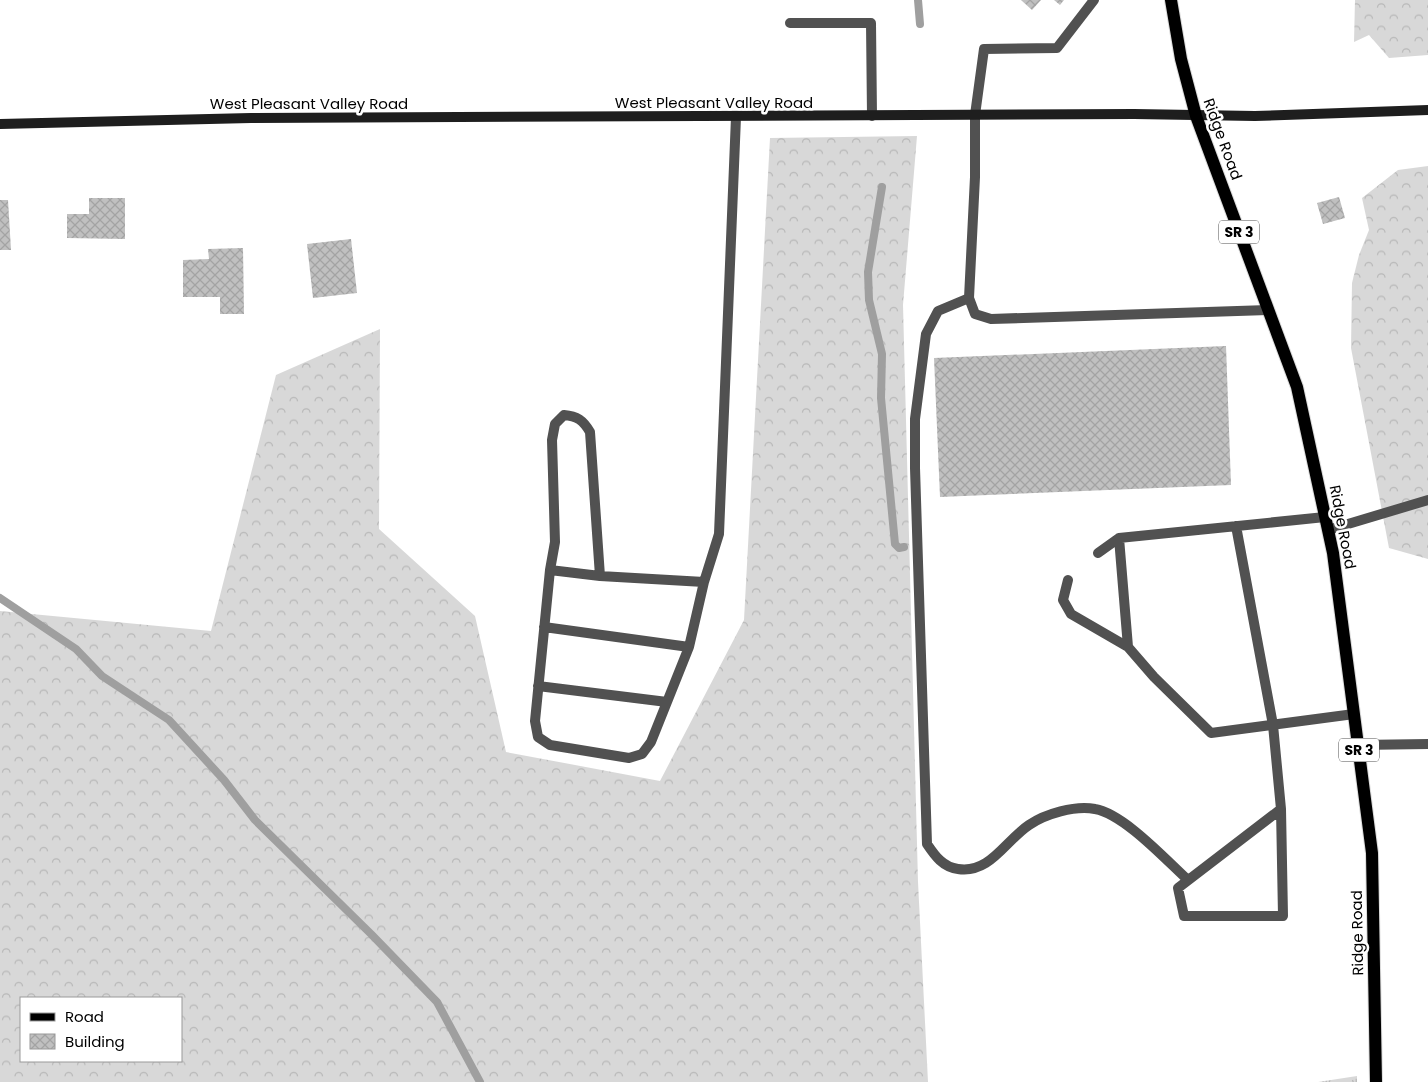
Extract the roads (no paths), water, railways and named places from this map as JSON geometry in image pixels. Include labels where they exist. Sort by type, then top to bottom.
[{"type":"main road","name":"Ridge Road","points":[[1171,0],[1181,59],[1196,116],[1297,387],[1333,553],[1372,853],[1376,1082]]},
{"type":"main road","name":"West Pleasant Valley Road","points":[[0,124],[261,118],[1134,114],[1255,116],[1428,110]]},
{"type":"street","points":[[1094,0],[1057,48],[984,49],[975,115],[975,177],[969,298],[975,314],[991,319],[1268,310]]},
{"type":"street","points":[[790,23],[871,23],[872,116]]},
{"type":"street","points":[[600,576],[590,432],[584,421],[564,414],[555,424],[552,440],[555,542],[550,570],[538,686],[535,721],[538,737],[550,745],[630,758],[642,754],[651,742],[689,647],[704,582],[719,534],[736,117]]},
{"type":"street","points":[[969,298],[938,311],[926,334],[915,419],[927,844],[936,857],[950,868],[975,869],[985,864],[1011,839],[1044,815],[1067,810],[1094,809],[1106,813],[1127,825],[1188,880]]},
{"type":"street","points":[[1328,530],[1428,500]]},
{"type":"street","points":[[1098,553],[1119,538],[1325,517]]},
{"type":"street","points":[[1236,526],[1273,726],[1281,809],[1283,916],[1184,916],[1178,888],[1281,809]]},
{"type":"street","points":[[1119,538],[1128,647]]},
{"type":"street","points":[[550,570],[600,576],[704,582]]},
{"type":"street","points":[[1068,580],[1063,600],[1071,614],[1128,647],[1154,677],[1211,733],[1354,714]]},
{"type":"street","points":[[544,627],[689,647]]},
{"type":"street","points":[[538,686],[667,702]]},
{"type":"street","points":[[1358,746],[1428,744]]},
{"type":"waterway","points":[[918,0],[920,24]]},
{"type":"waterway","points":[[882,187],[868,272],[869,300],[882,354],[881,398],[895,544],[899,548],[904,547]]},
{"type":"waterway","points":[[0,598],[76,649],[102,676],[169,720],[224,780],[255,820],[437,1002],[480,1082]]}]
